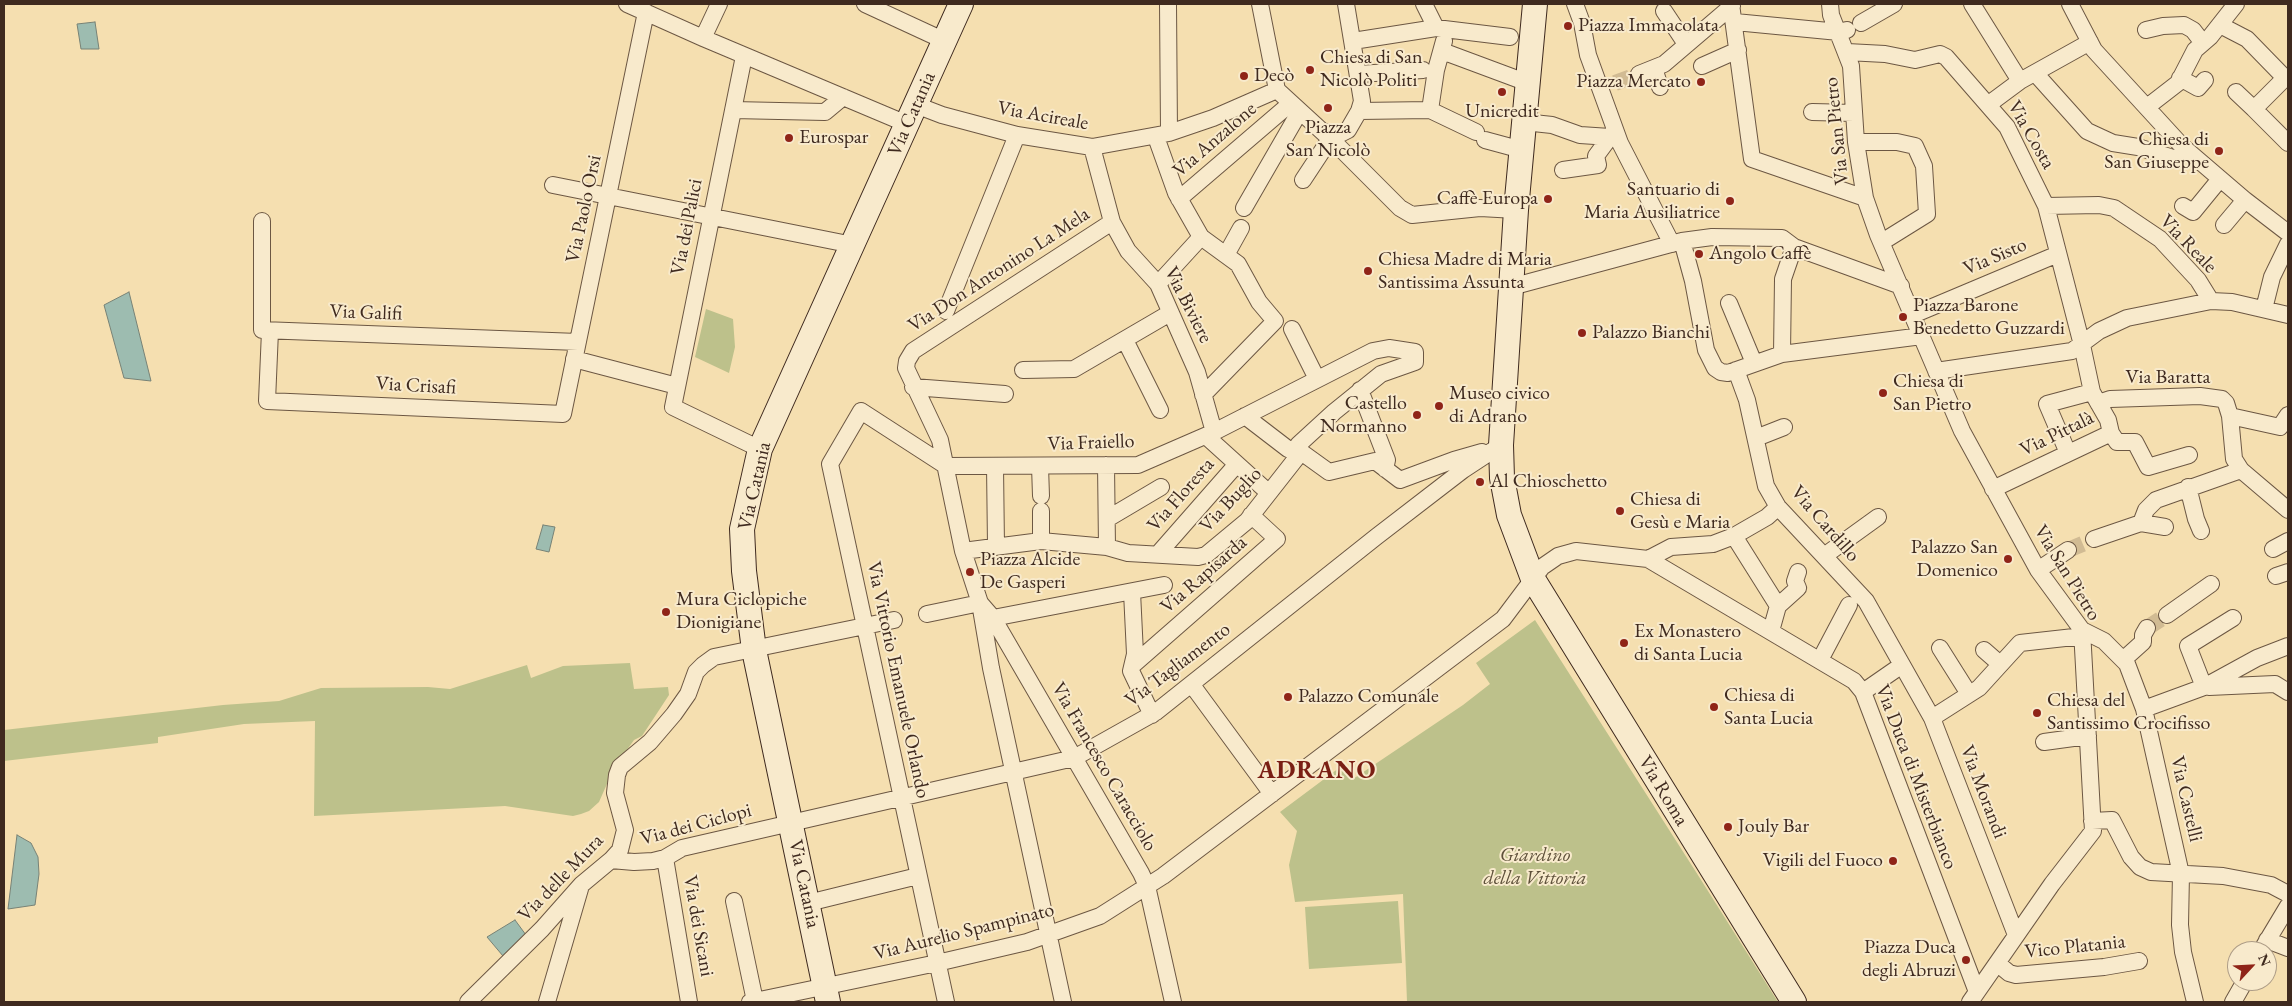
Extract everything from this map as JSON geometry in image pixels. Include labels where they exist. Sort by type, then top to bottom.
[{"type":"street","name":"Via Acireale","points":[[627,4],[843,97],[912,115],[942,115],[1017,135],[1092,147],[1163,135],[1213,118],[1277,90]]},
{"type":"street","points":[[703,38],[719,4]]},
{"type":"street","points":[[865,4],[945,41]]},
{"type":"street","name":"Via Catania","points":[[826,994],[754,650],[744,571],[742,530],[760,449],[961,4]]},
{"type":"street","points":[[1168,4],[1163,135],[1179,199],[1201,237],[1238,264],[1260,302],[1275,321],[1203,395]]},
{"type":"street","points":[[1260,4],[1277,90],[1291,113],[1326,139],[1400,208],[1412,215],[1480,208],[1516,210]]},
{"type":"street","points":[[1303,180],[1326,139],[1348,130],[1359,111],[1362,101],[1346,4]]},
{"type":"street","points":[[1424,4],[1441,29],[1442,51],[1436,70],[1430,110]]},
{"type":"street","name":"Via Roma","points":[[1535,4],[1516,210],[1512,286],[1498,447],[1509,514],[1533,579],[1794,1002]]},
{"type":"street","points":[[1575,4],[1582,24],[1588,55],[1608,86],[1615,138],[1681,242],[1693,281],[1710,359],[1721,372],[1736,370],[1782,354],[1922,336]]},
{"type":"street","name":"Via San Pietro","points":[[1830,4],[1831,15],[1850,28],[1847,52],[1852,66],[1856,142],[1865,198],[1885,248],[1962,431],[2038,570],[2083,633],[2093,831],[1973,997]]},
{"type":"street","points":[[1735,22],[1850,28],[1894,4]]},
{"type":"street","points":[[1972,4],[2020,81]]},
{"type":"street","points":[[2070,4],[2090,42],[2106,64],[2147,106],[2180,153],[2220,179],[2288,233]]},
{"type":"street","points":[[2147,106],[2179,81],[2196,50],[2220,25],[2236,4]]},
{"type":"street","points":[[1639,74],[1664,64],[1731,5],[1735,22],[1752,159],[1865,198]]},
{"type":"street","points":[[1664,11],[1686,44]]},
{"type":"street","name":"Via Paolo Orsi","points":[[563,414],[646,12]]},
{"type":"street","points":[[2220,25],[2247,39],[2287,80],[2254,109]]},
{"type":"street","points":[[2146,30],[2163,26],[2184,26],[2193,30],[2203,43]]},
{"type":"street","points":[[1353,41],[1441,29],[1510,37]]},
{"type":"street","points":[[1989,104],[2020,81],[2090,42]]},
{"type":"street","points":[[1702,66],[1738,50]]},
{"type":"street","points":[[1442,51],[1528,83]]},
{"type":"street","name":"Via Costa","points":[[1847,52],[1885,54],[1915,60],[1940,54],[1946,57],[1989,104],[2007,127],[2046,206],[2082,344]]},
{"type":"street","name":"Via dei Palici","points":[[744,56],[673,407],[760,449]]},
{"type":"street","points":[[1654,68],[1660,87]]},
{"type":"street","points":[[1358,74],[1423,70]]},
{"type":"street","points":[[2035,73],[2087,131],[2113,143],[2180,153]]},
{"type":"street","points":[[2179,81],[2198,88],[2205,80]]},
{"type":"street","points":[[2236,92],[2288,143]]},
{"type":"street","points":[[733,110],[825,112],[843,97]]},
{"type":"street","points":[[1359,111],[1430,110],[1481,136],[1522,150]]},
{"type":"street","points":[[1812,112],[1854,112]]},
{"type":"street","points":[[1244,208],[1291,113]]},
{"type":"street","name":"Via Anzalone","points":[[1179,199],[1291,113]]},
{"type":"street","points":[[1524,122],[1552,125],[1580,135],[1615,138]]},
{"type":"street","points":[[946,311],[1017,135]]},
{"type":"street","points":[[1563,170],[1598,165],[1596,156],[1615,138]]},
{"type":"street","points":[[1856,142],[1897,142],[1915,146],[1924,166],[1927,214],[1885,248]]},
{"type":"street","name":"Via Biviere","points":[[1092,147],[1112,222],[1128,251],[1151,273],[1158,284],[1180,331],[1203,395],[1210,434]]},
{"type":"street","points":[[2183,206],[2193,212],[2220,179]]},
{"type":"street","points":[[552,185],[853,245]]},
{"type":"street","points":[[2224,225],[2245,200]]},
{"type":"street","name":"Via Reale","points":[[2046,206],[2099,205],[2114,208],[2160,239],[2198,280],[2210,301]]},
{"type":"street","points":[[262,221],[262,330],[270,331]]},
{"type":"street","name":"Via Don Antonino La Mela","points":[[1063,1002],[992,668],[971,550],[940,440],[913,387],[906,368],[907,360],[913,351],[1112,222]]},
{"type":"street","points":[[1226,255],[1241,228]]},
{"type":"street","points":[[1158,284],[1201,237]]},
{"type":"street","points":[[1512,286],[1681,242],[1712,237],[1782,238],[1794,247],[1901,286]]},
{"type":"street","points":[[2264,309],[2272,278],[2288,244]]},
{"type":"street","points":[[1782,354],[1783,279],[1794,247]]},
{"type":"street","name":"Via Sisto","points":[[1913,316],[2058,254]]},
{"type":"street","points":[[1939,379],[1969,367],[2072,351],[2099,331],[2127,318],[2210,301],[2232,302],[2288,315]]},
{"type":"street","points":[[1729,303],[1754,364]]},
{"type":"street","points":[[1023,370],[1074,369],[1170,313]]},
{"type":"street","points":[[1292,329],[1317,379]]},
{"type":"street","name":"Via Galifi","points":[[270,331],[578,342]]},
{"type":"street","name":"Via Crisafi","points":[[270,331],[267,401],[563,414]]},
{"type":"street","points":[[1124,340],[1160,410]]},
{"type":"street","name":"Via Pittalà","points":[[1993,489],[2111,433],[2108,420],[2095,397],[2082,344]]},
{"type":"street","name":"Via Buglio","points":[[971,550],[1041,541],[1107,547],[1128,553],[1198,557],[1206,555],[1215,550],[1251,515],[1298,456],[1298,445],[1381,374],[1415,362],[1414,352],[1388,348],[1372,351]]},
{"type":"street","name":"Via Fraiello","points":[[946,466],[1138,465],[1210,434],[1372,351]]},
{"type":"street","points":[[574,359],[677,386]]},
{"type":"street","name":"Via Cardillo","points":[[1736,370],[1747,400],[1766,486],[1778,507],[1866,601],[1902,665]]},
{"type":"street","points":[[913,387],[1005,394]]},
{"type":"street","points":[[1360,390],[1382,464],[1400,480],[1454,460],[1498,447]]},
{"type":"street","name":"Via Baratta","points":[[2068,453],[2047,404],[2095,397],[2110,399],[2212,397],[2222,399],[2226,403],[2230,416]]},
{"type":"street","name":"Via Vittorio Emanuele Orlando","points":[[946,466],[861,412],[830,464],[946,1002]]},
{"type":"street","points":[[2288,415],[2280,427],[2230,416],[2234,459],[2240,470],[2288,510]]},
{"type":"street","points":[[1245,416],[1288,450],[1304,454],[1329,472],[1382,464]]},
{"type":"street","points":[[1756,438],[1784,427]]},
{"type":"street","points":[[2111,433],[2117,442],[2135,442],[2148,467],[2189,455]]},
{"type":"street","points":[[1210,434],[1237,464],[1269,493]]},
{"type":"street","name":"Via Tagliamento","points":[[791,822],[1074,758],[1152,715],[1192,685],[1336,568],[1498,447]]},
{"type":"street","name":"Via Floresta","points":[[1158,554],[1237,464]]},
{"type":"street","points":[[1106,465],[1107,547]]},
{"type":"street","points":[[995,466],[996,546]]},
{"type":"street","points":[[1040,466],[1041,541]]},
{"type":"street","points":[[2141,523],[2146,510],[2156,500],[2240,470]]},
{"type":"street","points":[[1107,519],[1161,487]]},
{"type":"street","points":[[2188,487],[2196,520],[2201,531]]},
{"type":"street","points":[[1648,559],[1670,547],[1713,544],[1734,536],[1767,517],[1778,507]]},
{"type":"street","name":"Via Rapisarda","points":[[1133,665],[1277,539],[1251,515]]},
{"type":"street","points":[[1824,556],[1878,517]]},
{"type":"street","points":[[2094,539],[2141,523],[2165,526]]},
{"type":"street","points":[[1734,536],[1778,606]]},
{"type":"street","points":[[2273,549],[2288,541]]},
{"type":"street","points":[[2038,570],[2068,550]]},
{"type":"street","name":"Via Aurelio Spampinato","points":[[753,1002],[826,994],[1048,936],[1100,916],[1147,886],[1272,794],[1503,619],[1542,567],[1558,556],[1576,551],[1648,559]]},
{"type":"street","name":"Via Duca di Misterbianco","points":[[1648,559],[1771,630],[1854,681],[1863,692],[1947,917],[1973,997]]},
{"type":"street","points":[[1771,630],[1778,606],[1798,588],[1795,581],[1798,572]]},
{"type":"street","points":[[2167,615],[2211,584]]},
{"type":"street","points":[[1001,616],[1164,585]]},
{"type":"street","points":[[1132,592],[1134,654],[1132,671],[1152,715]]},
{"type":"street","points":[[927,614],[980,603]]},
{"type":"street","name":"Via Francesco Caracciolo","points":[[980,603],[1001,616],[1020,665],[1147,886],[1173,1002]]},
{"type":"street","points":[[1820,660],[1849,605]]},
{"type":"street","points":[[2204,687],[2188,646],[2233,618]]},
{"type":"street","name":"Via delle Mura","points":[[468,1002],[542,929],[581,885],[620,850],[625,830],[615,793],[617,774],[620,767],[650,742],[674,714],[688,694],[696,672],[703,665],[714,658],[894,620]]},
{"type":"street","points":[[2123,660],[2144,642],[2143,635],[2147,628]]},
{"type":"street","points":[[1932,718],[1979,688],[2020,642],[2083,633]]},
{"type":"street","name":"Via Castelli","points":[[2083,633],[2104,641],[2127,664],[2144,709],[2181,874],[2180,924],[2183,952],[2195,1002]]},
{"type":"street","points":[[2144,709],[2204,687],[2257,658],[2288,646]]},
{"type":"street","points":[[1940,648],[1969,694]]},
{"type":"street","points":[[1984,650],[2000,664]]},
{"type":"street","points":[[992,668],[1003,659],[1020,665]]},
{"type":"street","points":[[1863,692],[1902,665]]},
{"type":"street","name":"Via Morandi","points":[[1902,665],[1932,718],[2006,909],[2019,931]]},
{"type":"street","points":[[2204,687],[2274,684],[2288,692]]},
{"type":"street","points":[[1192,685],[1272,794]]},
{"type":"street","points":[[2044,742],[2088,736]]},
{"type":"street","points":[[2092,821],[2112,820],[2131,857],[2140,866],[2151,872],[2223,876],[2271,885],[2288,894]]},
{"type":"street","name":"Via dei Ciclopi","points":[[611,860],[634,862],[665,858],[682,848],[791,822]]},
{"type":"street","name":"Via dei Sicani","points":[[665,858],[689,1002]]},
{"type":"street","points":[[808,902],[918,876]]},
{"type":"street","points":[[547,1002],[581,885]]},
{"type":"street","points":[[734,901],[753,1002]]},
{"type":"street","points":[[2267,941],[2288,906]]},
{"type":"street","name":"Vico Platania","points":[[1997,963],[2009,973],[2016,975],[2104,967],[2139,961]]},
{"type":"street","points":[[2233,1002],[2239,991]]},
{"type":"green space","points":[[706,309],[733,319],[735,347],[729,373],[695,357]]},
{"type":"green space","name":"Giardino della Vittoria","points":[[1535,620],[1778,1002],[1407,1002],[1403,894],[1295,902],[1289,865],[1297,831],[1280,812],[1343,765],[1353,779],[1463,705],[1490,684],[1476,663]]},
{"type":"green space","points":[[630,663],[634,689],[668,687],[669,695],[642,736],[634,740],[614,768],[599,802],[589,811],[573,816],[505,806],[314,816],[315,721],[244,724],[158,737],[158,743],[4,761],[4,730],[223,705],[279,701],[321,688],[428,687],[450,689],[527,665],[531,678],[563,666]]},
{"type":"green space","points":[[1398,901],[1402,963],[1309,969],[1305,907]]},
{"type":"shaded area","points":[[95,22],[99,49],[81,49],[77,24]]},
{"type":"shaded area","points":[[129,292],[151,381],[124,378],[104,305]]},
{"type":"shaded area","points":[[543,525],[555,527],[549,552],[536,549]]},
{"type":"shaded area","points":[[17,835],[31,843],[38,857],[39,874],[35,905],[8,909]]},
{"type":"shaded area","points":[[515,920],[526,935],[503,956],[487,937]]},
{"type":"tunnel","points":[[1615,83],[1639,74]]},
{"type":"tunnel","points":[[2068,550],[2094,539]]},
{"type":"tunnel","points":[[2147,628],[2167,615]]},
{"type":"place","name":"Piazza Immacolata","points":[[1568,26]]},
{"type":"place","name":"Chiesa di San Nicolò Politi","points":[[1310,70]]},
{"type":"place","name":"Decò","points":[[1244,76]]},
{"type":"place","name":"Piazza Mercato","points":[[1701,82]]},
{"type":"place","name":"Unicredit","points":[[1502,92]]},
{"type":"place","name":"Piazza San Nicolò","points":[[1328,108]]},
{"type":"place","name":"Eurospar","points":[[789,138]]},
{"type":"place","name":"Chiesa di San Giuseppe","points":[[2219,151]]},
{"type":"place","name":"Caffè Europa","points":[[1548,199]]},
{"type":"place","name":"Santuario di Maria Ausiliatrice","points":[[1730,201]]},
{"type":"place","name":"Angolo Caffè","points":[[1699,254]]},
{"type":"place","name":"Chiesa Madre di Maria Santissima Assunta","points":[[1368,271]]},
{"type":"place","name":"Piazza Barone Benedetto Guzzardi","points":[[1903,317]]},
{"type":"place","name":"Palazzo Bianchi","points":[[1582,333]]},
{"type":"place","name":"Chiesa di San Pietro","points":[[1883,393]]},
{"type":"place","name":"Museo civico di Adrano","points":[[1439,406]]},
{"type":"place","name":"Castello Normanno","points":[[1417,415]]},
{"type":"place","name":"Al Chioschetto","points":[[1480,482]]},
{"type":"place","name":"Chiesa di Gesù e Maria","points":[[1620,511]]},
{"type":"place","name":"Palazzo San Domenico","points":[[2008,559]]},
{"type":"place","name":"Piazza Alcide De Gasperi","points":[[970,572]]},
{"type":"place","name":"Mura Ciclopiche Dionigiane","points":[[666,612]]},
{"type":"place","name":"Ex Monastero di Santa Lucia","points":[[1624,643]]},
{"type":"place","name":"Palazzo Comunale","points":[[1288,697]]},
{"type":"place","name":"Chiesa di Santa Lucia","points":[[1714,707]]},
{"type":"place","name":"Chiesa del Santissimo Crocifisso","points":[[2037,713]]},
{"type":"place","name":"Jouly Bar","points":[[1728,827]]},
{"type":"place","name":"Vigili del Fuoco","points":[[1893,861]]},
{"type":"place","name":"Piazza Duca degli Abruzi","points":[[1966,960]]},
{"type":"district","name":"ADRANO","points":[[1317,771]]}]
